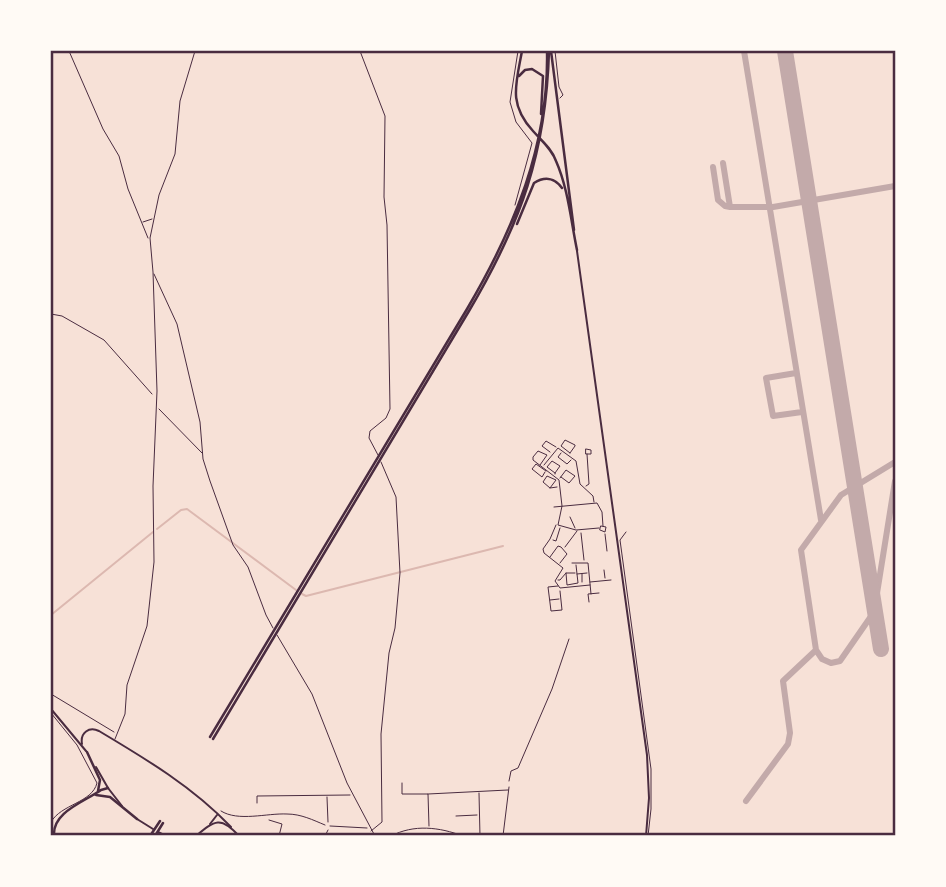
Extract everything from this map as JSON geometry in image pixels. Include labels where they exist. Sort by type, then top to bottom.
[{"type":"highway","points":[[520,51],[515,77],[517,106],[523,120],[543,142],[558,165],[577,250]]},
{"type":"highway","points":[[551,51],[539,135],[517,211],[487,274],[211,738],[475,302],[533,185],[543,179],[553,180],[561,186],[565,195]]},
{"type":"highway","points":[[551,51],[577,250]]},
{"type":"highway","points":[[510,236],[539,148],[551,51]]},
{"type":"highway","points":[[515,77],[530,69],[543,76],[539,135]]},
{"type":"highway","points":[[86,752],[100,780],[98,794]]},
{"type":"highway","points":[[54,836],[54,826],[59,817],[108,788]]},
{"type":"highway","points":[[98,794],[113,798],[137,819]]},
{"type":"highway","points":[[161,822],[151,836],[156,826],[161,822]]},
{"type":"main road","points":[[577,250],[647,755],[647,836]]},
{"type":"main road","points":[[51,709],[82,744],[108,788],[137,819],[166,836]]},
{"type":"main road","points":[[82,744],[84,733],[90,729],[116,741],[172,776],[215,811],[240,836]]},
{"type":"main road","points":[[196,836],[211,824],[216,817],[215,811]]},
{"type":"main road","points":[[211,824],[223,822],[232,828]]},
{"type":"main road","points":[[203,836],[206,828]]},
{"type":"street","points":[[69,51],[103,129],[119,156],[128,189],[149,242],[153,272],[157,398],[153,486],[155,549],[150,609],[143,642],[127,688],[124,714],[116,733],[116,741]]},
{"type":"street","points":[[149,242],[160,192],[175,154],[178,109],[195,51]]},
{"type":"street","points":[[359,51],[370,73],[386,120],[383,161],[387,225],[390,409],[386,418],[370,431],[369,438],[396,497],[400,572],[395,628],[388,653],[381,734],[382,822],[370,830]]},
{"type":"street","points":[[515,77],[510,107],[518,126],[532,143],[515,205]]},
{"type":"street","points":[[142,222],[154,218]]},
{"type":"street","points":[[153,272],[177,324],[200,422],[203,455],[232,543],[248,567],[267,617],[312,694],[352,795],[374,836]]},
{"type":"street","points":[[153,288],[159,285]]},
{"type":"street","points":[[157,408],[174,422],[203,455]]},
{"type":"street","points":[[550,452],[542,446],[546,441],[569,454],[578,463],[580,484],[600,507],[603,526]]},
{"type":"street","points":[[542,467],[558,448]]},
{"type":"street","points":[[584,488],[589,484],[586,449],[592,451],[587,454]]},
{"type":"street","points":[[540,465],[547,455],[538,451],[533,460],[546,471],[560,478],[562,506],[558,524],[543,549],[563,568],[556,579]]},
{"type":"street","points":[[563,451],[558,457],[567,464],[572,458]]},
{"type":"street","points":[[550,488],[559,486]]},
{"type":"street","points":[[554,507],[594,502]]},
{"type":"street","points":[[570,517],[576,530]]},
{"type":"street","points":[[558,524],[576,530],[603,526]]},
{"type":"street","points":[[550,539],[556,541],[561,526]]},
{"type":"street","points":[[603,526],[615,528]]},
{"type":"street","points":[[600,528],[601,532],[604,532]]},
{"type":"street","points":[[606,528],[604,532],[607,551]]},
{"type":"street","points":[[563,549],[576,530]]},
{"type":"street","points":[[580,530],[584,562]]},
{"type":"street","points":[[626,532],[620,540],[651,769],[651,809],[647,836]]},
{"type":"street","points":[[549,557],[558,546],[563,549],[567,554],[559,565]]},
{"type":"street","points":[[572,563],[588,563],[591,594]]},
{"type":"street","points":[[566,573],[567,584],[578,583],[575,563]]},
{"type":"street","points":[[604,570],[609,586]]},
{"type":"street","points":[[556,579],[560,580],[566,573],[589,573]]},
{"type":"street","points":[[582,574],[582,582]]},
{"type":"street","points":[[556,579],[559,587],[562,610],[551,611],[548,587],[559,587],[590,584],[608,580]]},
{"type":"street","points":[[589,602],[588,594],[599,593]]},
{"type":"street","points":[[550,600],[561,598]]},
{"type":"street","points":[[51,694],[116,733]]},
{"type":"street","points":[[51,713],[77,745],[97,783],[94,792],[58,812],[51,822]]},
{"type":"street","points":[[402,783],[402,794],[508,790]]},
{"type":"street","points":[[503,836],[509,787]]},
{"type":"street","points":[[478,791],[480,836]]},
{"type":"street","points":[[428,794],[429,828]]},
{"type":"street","points":[[327,795],[328,822]]},
{"type":"street","points":[[257,803],[257,796],[352,795]]},
{"type":"street","points":[[456,816],[480,815]]},
{"type":"street","points":[[269,820],[282,824],[279,836]]},
{"type":"street","points":[[391,836],[407,830],[429,828],[463,836]]},
{"type":"street","points":[[325,836],[328,830]]},
{"type":"path","points":[[51,314],[62,316],[104,340],[157,398]]},
{"type":"path","points":[[509,787],[511,771],[518,768],[526,751],[569,639]]},
{"type":"path","points":[[219,810],[236,815],[289,814],[330,826],[370,830]]},
{"type":"waterway","points":[[157,529],[181,510],[187,509],[296,590]]},
{"type":"waterway","points":[[51,615],[153,532]]},
{"type":"waterway","points":[[302,594],[306,596],[503,546]]},
{"type":"taxiway","points":[[744,51],[821,520]]},
{"type":"taxiway","points":[[723,163],[730,207]]},
{"type":"taxiway","points":[[713,167],[718,200],[730,207],[773,207],[895,186]]},
{"type":"taxiway","points":[[796,373],[766,378],[773,416],[802,412]]},
{"type":"taxiway","points":[[895,462],[841,495],[801,550],[816,650],[822,659],[831,663],[840,661],[874,612],[895,481]]},
{"type":"taxiway","points":[[746,801],[788,744],[790,733],[783,681],[816,650]]},
{"type":"runway","points":[[785,51],[881,649]]}]
